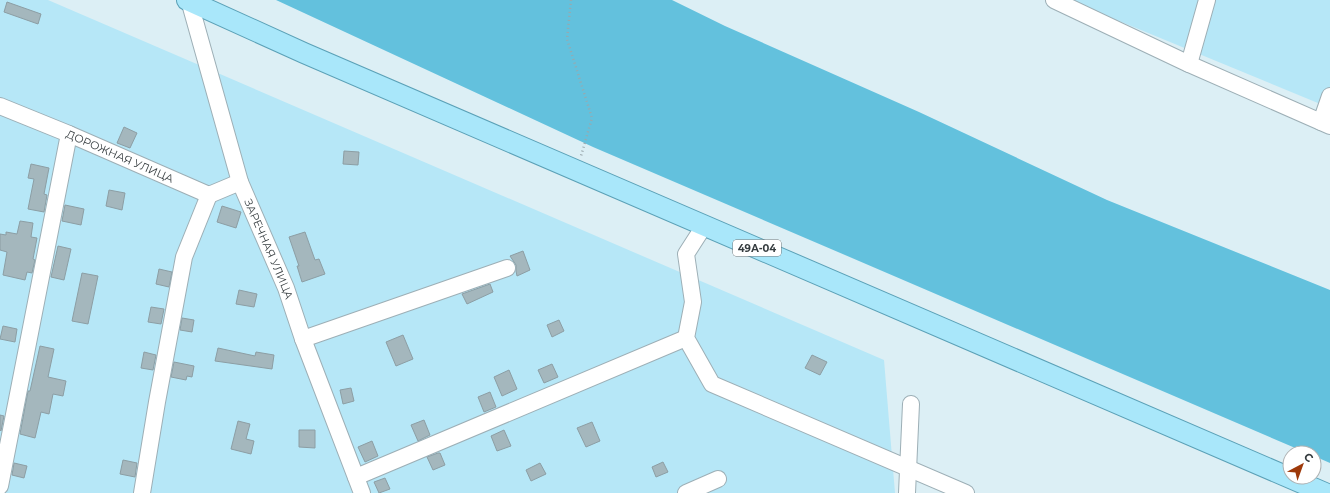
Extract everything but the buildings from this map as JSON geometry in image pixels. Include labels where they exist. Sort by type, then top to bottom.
[{"type":"main road","name":"49А-04","points":[[188,0],[304,53],[1325,493]]},
{"type":"street","name":"ЗАРЕЧНАЯ УЛИЦА","points":[[188,0],[240,182],[286,288],[303,339],[362,493]]},
{"type":"street","points":[[1054,0],[1188,64],[1326,124],[1330,96]]},
{"type":"street","points":[[1188,64],[1207,0]]},
{"type":"street","name":"ДОРОЖНАЯ УЛИЦА","points":[[0,106],[69,134],[209,195]]},
{"type":"street","points":[[0,486],[69,134]]},
{"type":"street","points":[[142,493],[184,257],[209,195],[240,182]]},
{"type":"street","points":[[704,226],[686,254],[693,302],[686,338],[712,384],[966,493]]},
{"type":"street","points":[[303,339],[507,268]]},
{"type":"street","points":[[356,477],[686,338]]},
{"type":"street","points":[[907,493],[911,404]]},
{"type":"street","points":[[686,493],[718,480]]},
{"type":"path","points":[[572,0],[567,39],[592,118],[577,171]]},
{"type":"shaded area","points":[[0,0],[48,0],[884,360],[895,493],[0,493]]},
{"type":"shaded area","points":[[276,0],[672,0],[725,26],[919,112],[1107,200],[1330,290],[1330,463],[1322,460],[1322,445],[1288,445],[593,147]]},
{"type":"shaded area","points":[[1068,0],[1330,0],[1330,108]]}]
